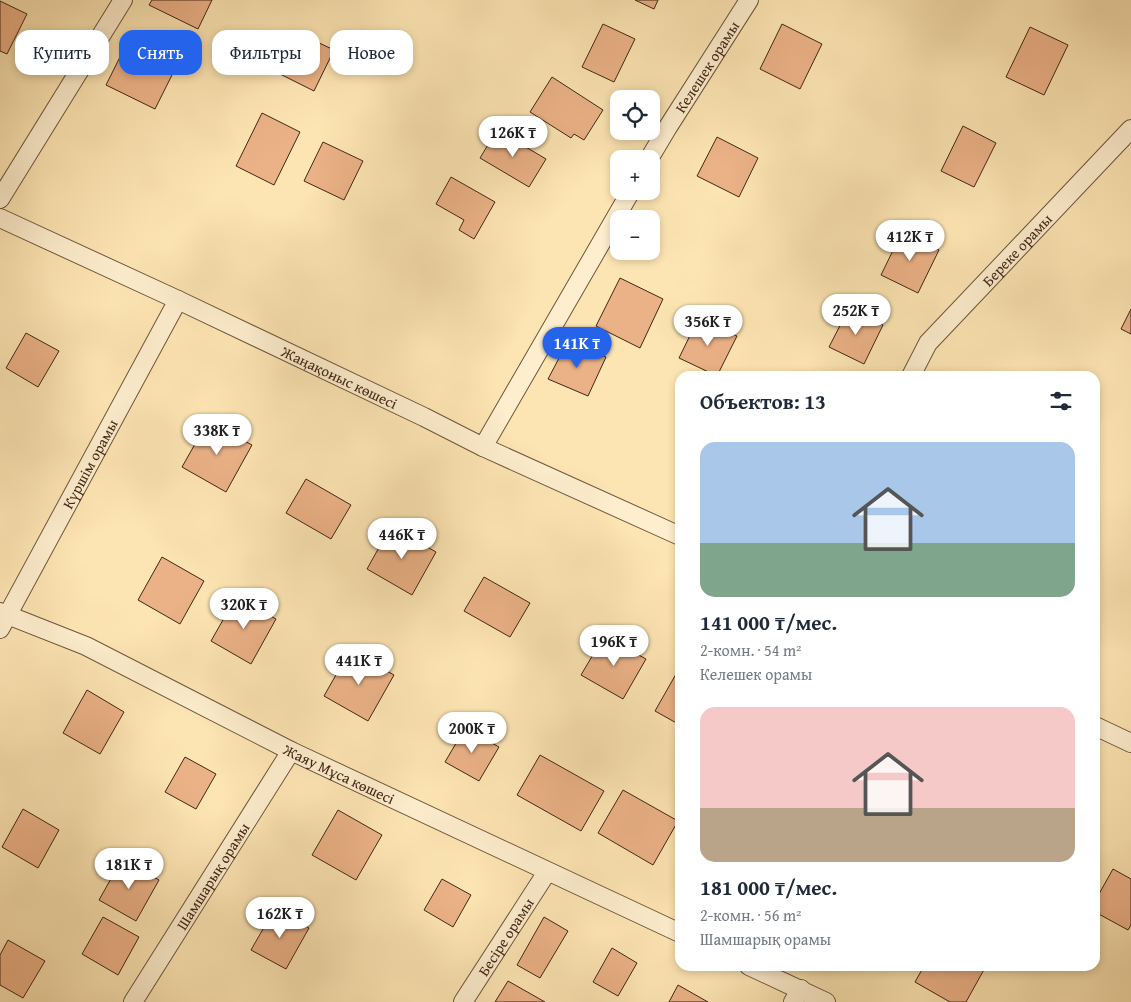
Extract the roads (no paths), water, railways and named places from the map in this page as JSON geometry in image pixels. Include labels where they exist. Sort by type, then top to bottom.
[{"type":"street","points":[[0,199],[123,0]]},
{"type":"street","name":"Келешек орамы","points":[[654,150],[749,0]]},
{"type":"street","name":"Береке орамы","points":[[914,371],[928,343],[1131,129]]},
{"type":"street","points":[[482,447],[626,200]]},
{"type":"street","name":"Жаңақоныс көшесі","points":[[0,218],[178,300],[424,417],[482,447],[675,534]]},
{"type":"street","name":"Күршім орамы","points":[[3,619],[178,300]]},
{"type":"street","name":"Жаяу Мұса көшесі","points":[[3,619],[86,646],[291,751],[675,931]]},
{"type":"street","points":[[1100,728],[1131,743]]},
{"type":"street","name":"Шамшарық орамы","points":[[133,1002],[291,751]]},
{"type":"street","name":"Бесіре орамы","points":[[463,1002],[547,872]]},
{"type":"street","points":[[764,971],[797,996],[826,1002]]}]
